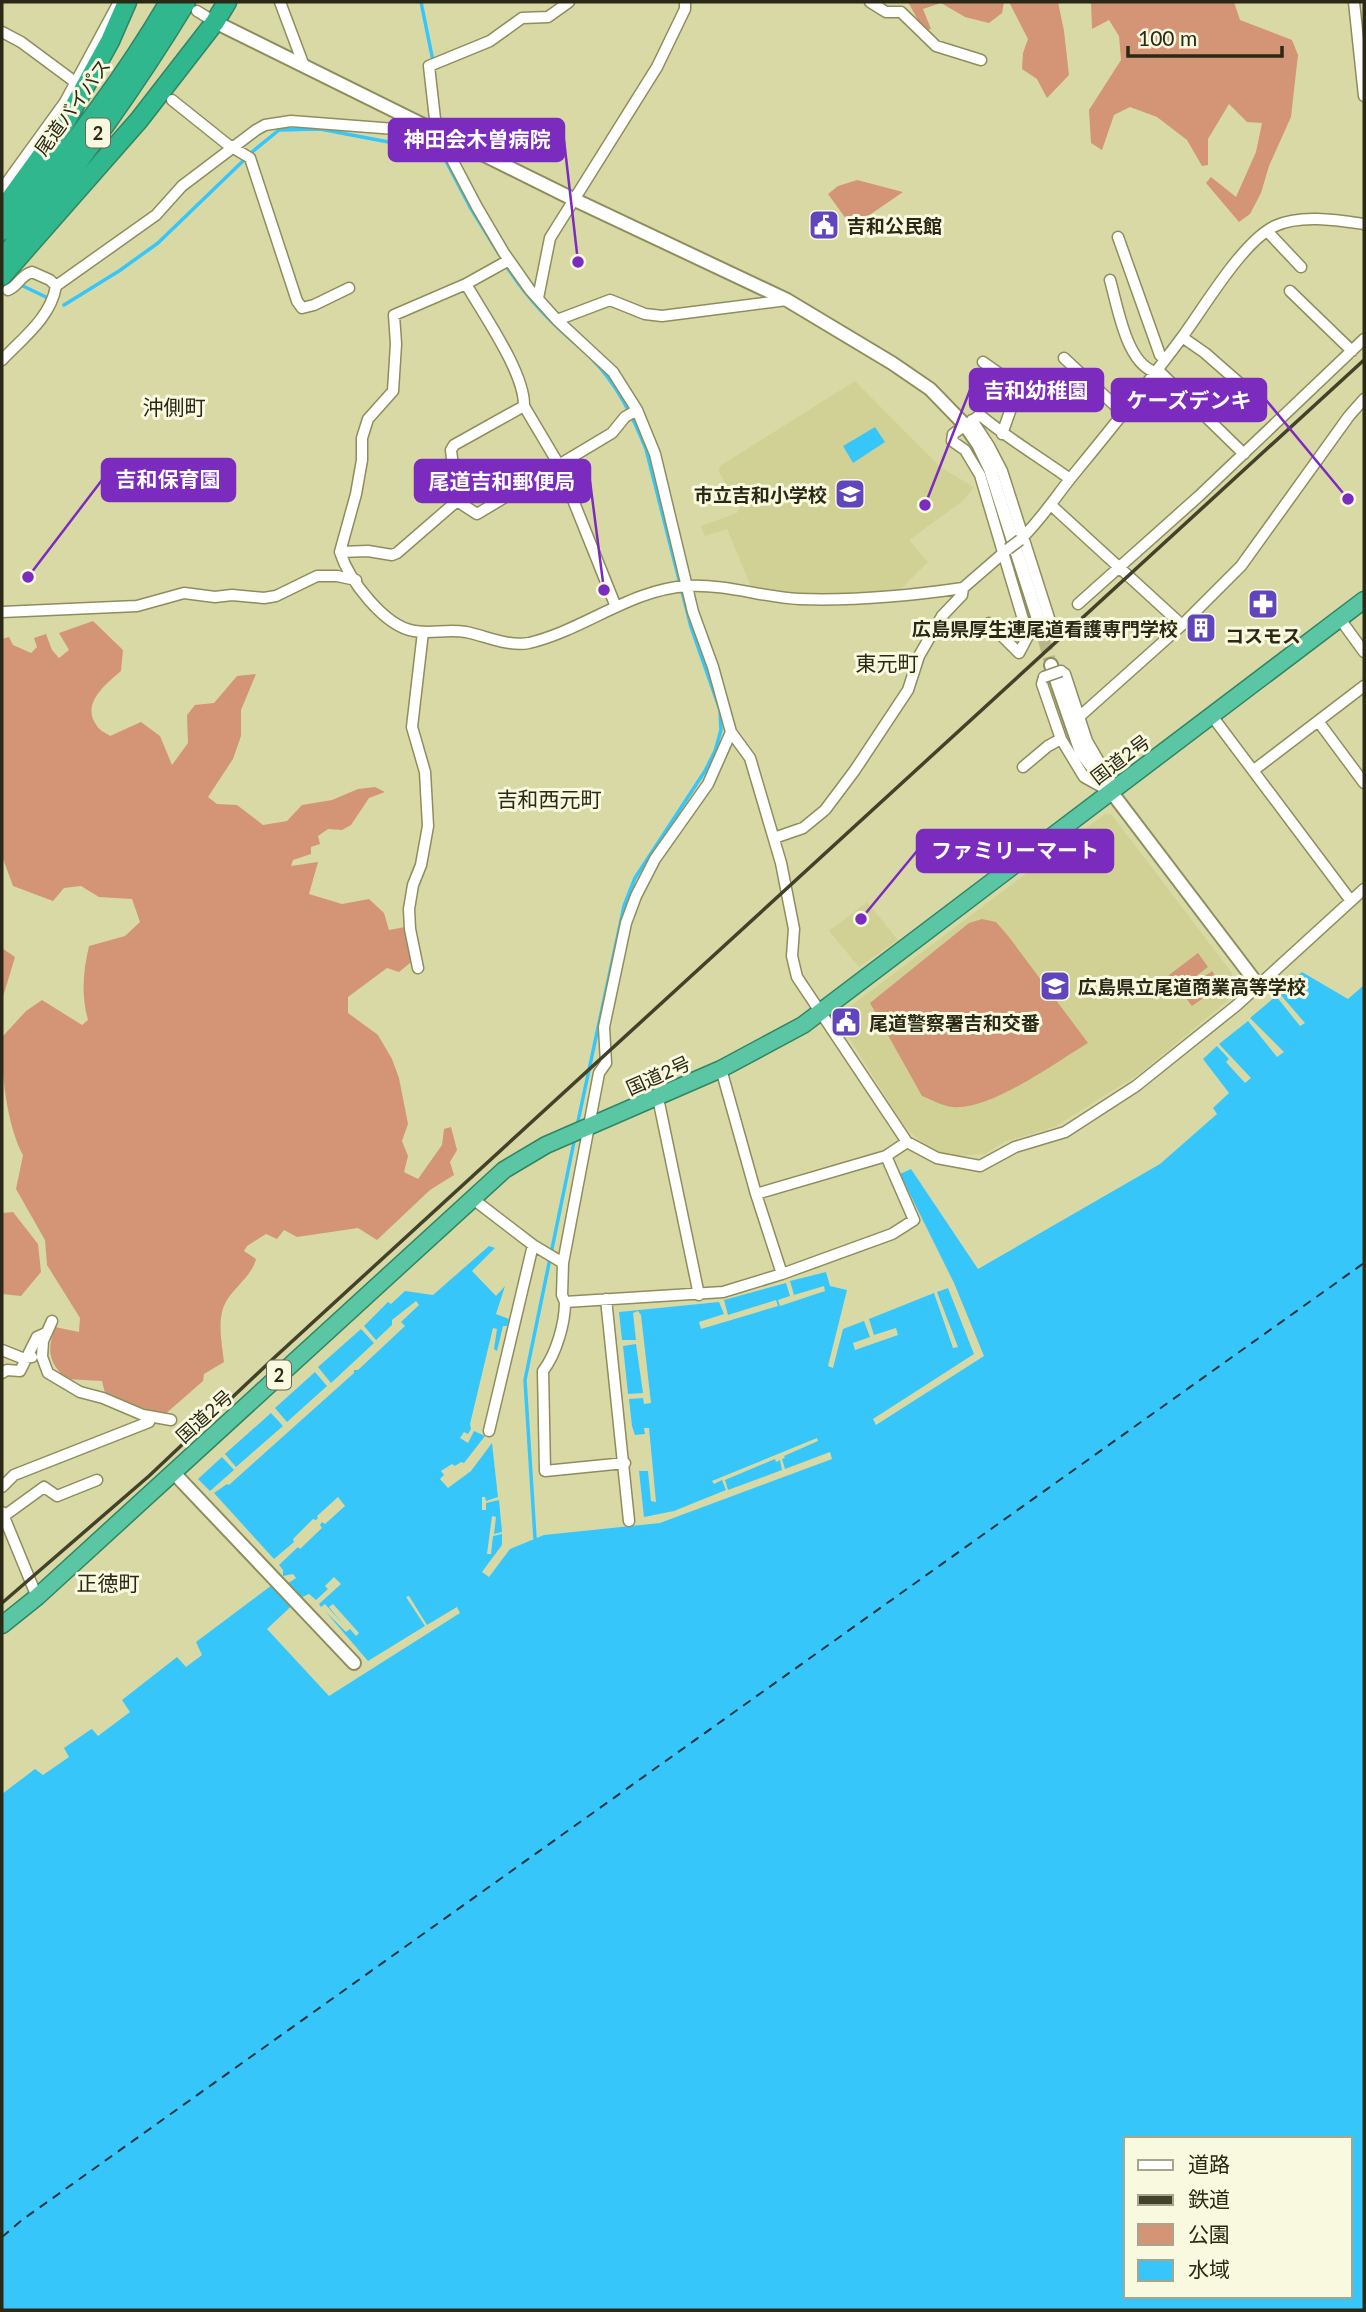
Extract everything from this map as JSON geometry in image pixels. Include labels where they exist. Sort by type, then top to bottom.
[{"type":"highway","points":[[2,210],[65,123],[110,41],[127,2]]},
{"type":"highway","name":"尾道バイパス","points":[[2,231],[113,88],[169,2]]},
{"type":"highway","points":[[5,283],[139,120],[215,22],[227,2]]},
{"type":"highway","name":"尾道バイパス","points":[[2,259],[50,199],[192,6]]},
{"type":"highway","name":"国道2号","points":[[2,1625],[37,1597],[512,1164],[537,1149],[722,1069],[783,1037],[821,1012],[1364,600]]},
{"type":"street","points":[[2,189],[65,102],[119,2]]},
{"type":"street","points":[[280,2],[304,66]]},
{"type":"street","points":[[569,2],[548,17],[522,18],[490,41],[429,66],[435,120],[458,173],[509,260],[557,320],[613,372],[637,410],[655,454],[694,612],[731,732],[750,758],[774,838],[794,929],[792,956],[797,977],[907,1142],[937,1158],[980,1166],[1015,1147],[1065,1132],[1136,1086],[1237,1005],[1364,889]]},
{"type":"street","points":[[538,298],[550,238],[657,67],[685,9],[685,2]]},
{"type":"street","points":[[870,2],[886,12],[901,12],[941,49],[981,60]]},
{"type":"street","points":[[1354,2],[1364,96]]},
{"type":"street","points":[[192,6],[215,22],[422,127]]},
{"type":"street","points":[[2,32],[21,42],[75,82]]},
{"type":"street","points":[[172,100],[208,130],[250,158],[297,301],[302,308],[349,288]]},
{"type":"street","points":[[2,360],[38,323],[54,298],[56,286],[156,215],[181,186],[265,125],[291,121],[422,127],[442,132],[573,199],[788,300],[930,389],[968,423],[989,446],[1002,471],[1021,539],[1049,618],[1028,636],[1019,653],[989,623]]},
{"type":"street","points":[[509,260],[466,284],[394,315],[396,344],[393,391],[368,419],[362,438],[362,460],[356,494],[340,552],[382,616],[410,630],[423,632],[446,629],[516,644],[529,643],[578,626],[616,607],[658,591],[688,586],[809,599],[872,599],[963,588],[1021,539],[1051,505],[1165,360],[1237,261],[1267,231],[1285,223],[1323,218],[1364,224]]},
{"type":"street","points":[[1267,231],[1301,267]]},
{"type":"street","points":[[1118,237],[1160,355],[1165,360]]},
{"type":"street","points":[[5,283],[13,288],[24,275],[32,272],[50,280],[56,286]]},
{"type":"street","points":[[1110,280],[1132,352],[1147,370],[1161,373],[1244,454]]},
{"type":"street","points":[[466,284],[514,368],[524,396],[524,406],[559,466],[616,607]]},
{"type":"street","points":[[1290,290],[1352,351]]},
{"type":"street","points":[[557,320],[610,300],[645,314],[662,316],[788,300]]},
{"type":"street","points":[[1182,337],[1245,388]]},
{"type":"street","points":[[1079,604],[1244,454],[1364,339]]},
{"type":"street","points":[[1064,358],[1123,413]]},
{"type":"street","points":[[983,362],[1013,383],[1020,394],[1014,400],[1002,434]]},
{"type":"street","points":[[1079,718],[1182,625],[1241,566],[1364,398]]},
{"type":"street","points":[[457,501],[451,450],[454,445],[524,406]]},
{"type":"street","points":[[457,501],[477,514],[612,433],[625,417],[637,410]]},
{"type":"street","points":[[1028,636],[1006,550],[980,475],[965,450],[952,441],[953,434],[980,415],[1002,434],[1070,479]]},
{"type":"street","points":[[968,423],[990,469],[1039,622]]},
{"type":"street","points":[[340,552],[368,551],[391,555],[397,553],[457,501]]},
{"type":"street","points":[[1051,505],[1182,625]]},
{"type":"street","points":[[2,612],[137,606],[184,593],[264,598],[276,596],[317,576],[356,580]]},
{"type":"street","points":[[774,838],[803,828],[825,810],[908,690],[919,656],[942,616],[962,595],[963,588]]},
{"type":"street","points":[[1339,619],[1364,652]]},
{"type":"street","points":[[418,968],[409,909],[428,826],[425,772],[411,727],[423,632]]},
{"type":"street","points":[[1056,668],[1065,674],[1087,741],[1112,784],[1111,792]]},
{"type":"street","points":[[1056,668],[1044,677],[1042,684],[1060,739],[1084,777],[1111,792]]},
{"type":"street","points":[[1056,668],[1081,752],[1258,985]]},
{"type":"street","points":[[1254,769],[1364,686]]},
{"type":"street","points":[[1212,716],[1351,901]]},
{"type":"street","points":[[1318,721],[1364,783]]},
{"type":"street","points":[[625,1463],[545,1471],[543,1371],[550,1362],[561,1328],[565,1302],[562,1295],[560,1261],[598,1073],[606,1063],[604,1027],[626,923],[655,859],[708,784],[731,732]]},
{"type":"street","points":[[1023,767],[1060,739]]},
{"type":"street","points":[[722,1069],[756,1194],[782,1274]]},
{"type":"street","points":[[658,1098],[699,1295]]},
{"type":"street","points":[[756,1194],[886,1156],[907,1142]]},
{"type":"street","points":[[565,1302],[723,1292],[782,1274],[892,1234],[914,1220],[886,1156]]},
{"type":"street","points":[[472,1199],[560,1261]]},
{"type":"street","points":[[489,1431],[537,1246]]},
{"type":"street","points":[[606,1299],[629,1521]]},
{"type":"street","points":[[52,1321],[43,1341],[42,1357],[48,1373],[80,1392],[150,1417],[171,1420]]},
{"type":"street","points":[[2,1373],[7,1370],[20,1371],[37,1337],[46,1334]]},
{"type":"street","points":[[2,1350],[22,1357],[42,1357]]},
{"type":"street","points":[[2,1486],[14,1475],[149,1422],[150,1417]]},
{"type":"street","points":[[173,1472],[354,1663]]},
{"type":"street","points":[[37,1597],[3,1514],[44,1487],[57,1496],[97,1480]]},
{"type":"shaded area","name":"市立吉和小学校","points":[[855,381],[940,467],[974,487],[963,501],[909,540],[928,562],[897,593],[797,595],[752,589],[727,529],[705,536],[701,526],[737,513],[740,508],[719,472],[720,466]]},
{"type":"shaded area","name":"広島県立尾道商業高等学校","points":[[1105,814],[1112,815],[1232,973],[1231,998],[1139,1074],[1054,1127],[1004,1142],[985,1154],[955,1156],[930,1150],[904,1126],[846,1033],[860,1024],[848,1008]]},
{"type":"shaded area","points":[[867,902],[898,940],[859,967],[829,931]]},
{"type":"green space","points":[[908,2],[1004,2],[1002,13],[989,23],[965,17],[941,3],[923,9],[931,29],[924,31]]},
{"type":"green space","points":[[1009,2],[1058,2],[1069,75],[1047,98],[1037,79],[1022,69],[1023,53],[1028,39]]},
{"type":"green space","points":[[1091,2],[1234,2],[1240,20],[1292,40],[1298,55],[1291,117],[1269,166],[1261,193],[1250,214],[1239,222],[1206,183],[1211,177],[1236,197],[1256,152],[1262,123],[1247,122],[1229,104],[1208,139],[1208,165],[1202,166],[1187,140],[1157,117],[1130,107],[1114,115],[1102,150],[1091,143],[1089,110],[1121,60],[1119,36],[1109,20],[1092,29]]},
{"type":"green space","points":[[857,180],[903,192],[852,227],[828,194],[838,186]]},
{"type":"green space","points":[[93,621],[123,650],[121,671],[102,688],[93,702],[91,710],[97,726],[110,736],[141,722],[160,736],[172,765],[188,743],[187,715],[195,705],[214,703],[237,676],[256,674],[241,710],[241,736],[233,759],[208,797],[217,804],[237,805],[263,825],[287,821],[302,805],[332,800],[358,789],[375,787],[385,792],[369,798],[351,825],[342,830],[328,829],[318,836],[320,844],[311,847],[311,854],[293,860],[291,866],[318,862],[309,894],[342,904],[369,899],[384,913],[389,930],[405,927],[416,958],[399,972],[387,968],[348,997],[348,1013],[378,1035],[399,1078],[408,1124],[402,1141],[408,1156],[404,1172],[418,1179],[442,1145],[444,1129],[451,1127],[457,1150],[450,1162],[454,1175],[430,1190],[377,1240],[358,1228],[297,1237],[284,1230],[277,1239],[266,1234],[247,1246],[244,1251],[256,1259],[224,1307],[221,1330],[224,1362],[204,1374],[203,1381],[163,1416],[105,1393],[102,1381],[66,1379],[53,1361],[50,1349],[55,1327],[79,1332],[80,1318],[47,1265],[45,1240],[16,1189],[23,1155],[13,1129],[4,1081],[3,1036],[26,1011],[42,1000],[82,1025],[88,1020],[84,983],[89,946],[125,936],[140,922],[132,899],[99,897],[81,886],[64,888],[53,901],[13,886],[2,856],[2,639],[9,637],[13,645],[31,653],[37,647],[34,638],[46,634],[52,650],[59,658],[69,650],[59,633]]},
{"type":"green space","points":[[982,919],[996,922],[1009,937],[1088,1043],[1004,1094],[968,1106],[953,1107],[922,1096],[870,1003],[969,923]]},
{"type":"green space","points":[[2,948],[15,957],[2,1000]]},
{"type":"green space","points":[[1198,953],[1208,967],[1179,989],[1169,975]]},
{"type":"green space","points":[[1212,971],[1222,985],[1192,1006],[1182,993]]},
{"type":"green space","points":[[13,1212],[38,1244],[41,1272],[21,1296],[2,1294],[2,1213]]},
{"type":"water","points":[[875,427],[885,442],[853,463],[843,446]]},
{"type":"water","points":[[1302,972],[1348,999],[1364,985],[1364,2310],[2,2310],[2,1794],[35,1769],[43,1775],[69,1757],[64,1748],[90,1730],[98,1736],[130,1712],[122,1700],[177,1657],[186,1667],[202,1655],[196,1642],[272,1585],[287,1584],[296,1578],[293,1574],[283,1576],[279,1565],[322,1528],[322,1522],[325,1524],[345,1506],[338,1497],[274,1559],[214,1493],[229,1485],[354,1373],[354,1370],[358,1370],[405,1326],[401,1322],[419,1305],[416,1301],[392,1320],[392,1325],[376,1340],[364,1326],[388,1302],[391,1304],[405,1291],[433,1295],[489,1246],[495,1248],[472,1271],[496,1296],[505,1286],[496,1314],[509,1319],[507,1326],[503,1326],[497,1351],[494,1349],[497,1329],[493,1328],[471,1429],[468,1434],[464,1432],[460,1438],[468,1443],[474,1431],[485,1436],[464,1463],[455,1466],[452,1464],[441,1471],[444,1475],[440,1479],[448,1488],[471,1471],[492,1443],[498,1497],[486,1501],[485,1497],[482,1497],[482,1510],[486,1510],[486,1503],[499,1500],[502,1532],[494,1534],[496,1517],[492,1516],[487,1554],[491,1554],[493,1536],[502,1534],[502,1545],[482,1572],[489,1577],[510,1549],[544,1535],[660,1523],[832,1459],[830,1452],[785,1469],[782,1459],[784,1456],[818,1441],[817,1438],[712,1481],[714,1484],[722,1480],[726,1490],[674,1511],[644,1517],[639,1471],[648,1471],[651,1501],[656,1502],[649,1428],[644,1428],[645,1434],[635,1435],[629,1399],[643,1398],[644,1404],[651,1403],[641,1315],[638,1311],[633,1313],[636,1340],[622,1340],[619,1312],[719,1302],[724,1314],[699,1322],[701,1329],[778,1306],[776,1300],[728,1315],[724,1300],[786,1283],[790,1296],[778,1300],[780,1306],[825,1291],[824,1286],[794,1295],[790,1281],[826,1272],[830,1286],[847,1290],[828,1366],[833,1368],[843,1329],[864,1321],[870,1337],[853,1343],[855,1350],[898,1335],[896,1328],[874,1335],[869,1319],[934,1293],[953,1348],[958,1347],[937,1292],[948,1288],[974,1354],[873,1419],[876,1425],[984,1356],[954,1283],[900,1174],[911,1169],[978,1269],[1160,1164],[1217,1114],[1213,1108],[1229,1093],[1203,1059],[1217,1046],[1229,1059],[1226,1062],[1245,1083],[1251,1078],[1219,1044],[1248,1021],[1277,1057],[1284,1052],[1250,1018],[1276,996],[1300,1026],[1305,1023],[1279,993]],"holes":[[[334,1577],[341,1584],[319,1604],[321,1607],[325,1604],[342,1623],[329,1607],[333,1604],[359,1633],[356,1636],[350,1629],[346,1632],[325,1611],[368,1661],[425,1626],[406,1597],[409,1596],[427,1625],[457,1607],[460,1613],[329,1696],[267,1629],[300,1598],[309,1594],[316,1600],[328,1589],[325,1586]]]},
{"type":"water","points":[[361,1329],[374,1343],[331,1383],[318,1367]]},
{"type":"water","points":[[636,1344],[643,1393],[628,1394],[623,1346]]},
{"type":"water","points":[[315,1372],[327,1386],[287,1422],[275,1408]]},
{"type":"water","points":[[271,1413],[283,1426],[236,1467],[225,1454]]},
{"type":"water","points":[[222,1457],[234,1470],[210,1491],[198,1479]]},
{"type":"water","points":[[775,1459],[776,1462],[780,1460],[782,1470],[728,1490],[725,1480]]},
{"type":"waterway","points":[[421,2],[433,61]]},
{"type":"waterway","points":[[252,152],[279,130],[320,129],[399,144],[436,142]]},
{"type":"waterway","points":[[436,135],[436,142],[470,207],[499,254]]},
{"type":"waterway","points":[[64,305],[158,243],[244,160]]},
{"type":"waterway","points":[[505,264],[541,311],[584,351]]},
{"type":"waterway","points":[[23,286],[48,298]]},
{"type":"waterway","points":[[577,1126],[624,906],[635,878],[705,771],[721,730],[720,710],[691,627],[646,449],[624,401],[592,359]]},
{"type":"waterway","points":[[535,1538],[525,1380],[575,1137]]},
{"type":"ferry route","points":[[2,2237],[22,2220],[1364,1263]]},
{"type":"tunnel","points":[[1039,622],[1051,665]]},
{"type":"railway","points":[[2,1603],[149,1476],[275,1357],[1364,360]]},
{"type":"place","name":"吉和公民館","points":[[824,225]]},
{"type":"place","name":"神田会木曽病院","points":[[578,262]]},
{"type":"place","name":"市立吉和小学校","points":[[850,494]]},
{"type":"place","name":"ケーズデンキ","points":[[1348,499]]},
{"type":"place","name":"吉和幼稚園","points":[[925,505]]},
{"type":"place","name":"吉和保育園","points":[[28,577]]},
{"type":"place","name":"尾道吉和郵便局","points":[[604,590]]},
{"type":"place","name":"コスモス","points":[[1263,604]]},
{"type":"place","name":"広島県厚生連尾道看護専門学校","points":[[1201,628]]},
{"type":"place","name":"ファミリーマート","points":[[861,919]]},
{"type":"place","name":"広島県立尾道商業高等学校","points":[[1055,986]]},
{"type":"place","name":"尾道警察署吉和交番","points":[[846,1022]]},
{"type":"district","name":"沖側町","points":[[174,406]]},
{"type":"district","name":"東元町","points":[[887,662]]},
{"type":"district","name":"吉和西元町","points":[[549,798]]},
{"type":"district","name":"正徳町","points":[[108,1582]]}]
